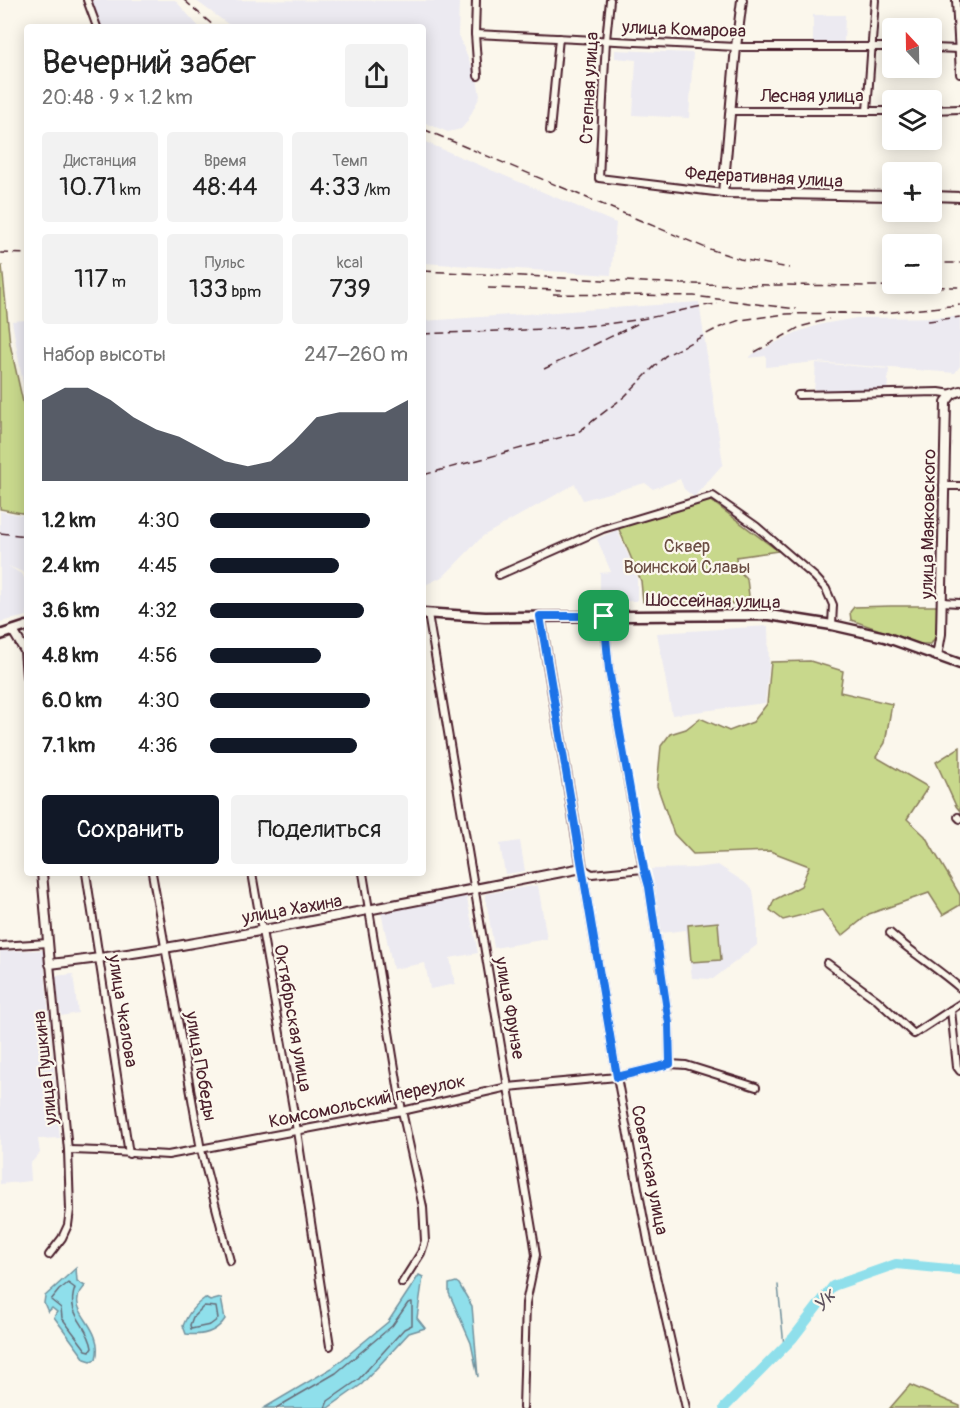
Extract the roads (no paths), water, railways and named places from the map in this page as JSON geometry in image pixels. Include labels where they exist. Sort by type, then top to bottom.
[{"type":"main road","name":"Шоссейная улица","points":[[426,614],[485,617],[769,615],[832,625],[885,637],[960,664]]},
{"type":"main road","points":[[0,635],[24,627]]},
{"type":"street","points":[[87,0],[97,24]]},
{"type":"street","points":[[476,0],[475,34],[478,76]]},
{"type":"street","name":"Степная улица","points":[[599,178],[610,0]]},
{"type":"street","points":[[723,193],[742,0]]},
{"type":"street","points":[[867,111],[875,0]]},
{"type":"street","points":[[956,0],[960,74]]},
{"type":"street","name":"улица Комарова","points":[[475,34],[736,47],[882,47]]},
{"type":"street","points":[[550,131],[559,38]]},
{"type":"street","points":[[942,48],[959,48]]},
{"type":"street","points":[[942,110],[960,109]]},
{"type":"street","name":"Лесная улица","points":[[730,111],[882,111]]},
{"type":"street","name":"Федеративная улица","points":[[599,178],[723,193],[882,196]]},
{"type":"street","points":[[942,196],[960,197]]},
{"type":"street","points":[[798,395],[956,392]]},
{"type":"street","name":"улица Маяковского","points":[[937,656],[940,634],[946,402],[956,392]]},
{"type":"street","points":[[943,486],[960,486]]},
{"type":"street","points":[[499,575],[603,529],[712,496],[756,526],[815,577],[826,589],[833,605],[832,625]]},
{"type":"street","points":[[941,602],[960,603]]},
{"type":"street","name":"Советская улица","points":[[540,616],[617,1077],[648,1240],[686,1408]]},
{"type":"street","points":[[604,616],[609,670],[649,887],[669,1024],[670,1064],[686,1065],[756,1087]]},
{"type":"street","name":"улица Фрунзе","points":[[426,620],[475,891],[536,1255],[526,1303],[523,1408]]},
{"type":"street","points":[[13,631],[24,649]]},
{"type":"street","name":"улица Хахина","points":[[50,964],[99,958],[262,930],[475,891],[582,868],[592,874],[644,869]]},
{"type":"street","name":"улица Пушкина","points":[[42,876],[68,1150],[70,1210],[68,1225],[62,1238],[49,1255]]},
{"type":"street","name":"улица Чкалова","points":[[86,876],[129,1154]]},
{"type":"street","name":"улица Победы","points":[[153,876],[201,1150],[230,1262]]},
{"type":"street","name":"Октябрьская улица","points":[[253,876],[297,1131],[330,1346]]},
{"type":"street","points":[[363,876],[402,1111],[423,1207],[425,1241],[421,1253],[402,1283]]},
{"type":"street","points":[[890,933],[960,988]]},
{"type":"street","points":[[0,946],[48,943]]},
{"type":"street","points":[[827,963],[877,1000],[914,1034],[960,1004]]},
{"type":"street","points":[[951,1010],[957,1067],[960,1071]]},
{"type":"street","name":"Комсомольский переулок","points":[[68,1150],[105,1150],[129,1154],[168,1155],[402,1111],[508,1087],[617,1077],[670,1064]]},
{"type":"water","points":[[76,1268],[77,1281],[85,1286],[79,1295],[78,1304],[96,1340],[96,1359],[91,1361],[85,1359],[54,1317],[57,1312],[52,1308],[48,1312],[44,1303],[45,1296]]},
{"type":"water","points":[[419,1275],[423,1277],[417,1318],[425,1328],[409,1333],[362,1384],[328,1408],[264,1408],[332,1368],[388,1322]]},
{"type":"water","points":[[456,1282],[472,1306],[478,1377],[471,1343],[449,1293],[449,1284]]},
{"type":"water","points":[[205,1298],[210,1301],[221,1298],[225,1319],[217,1328],[208,1332],[186,1334],[183,1326],[187,1317]]},
{"type":"waterway","name":"Ук","points":[[724,1408],[793,1338],[833,1286],[896,1264],[960,1270]]},
{"type":"waterway","points":[[778,1285],[784,1346]]},
{"type":"railway","points":[[184,0],[212,24]]},
{"type":"railway","points":[[426,130],[706,248],[740,259],[789,268]]},
{"type":"railway","points":[[0,253],[24,254]]},
{"type":"railway","points":[[942,263],[960,263]]},
{"type":"railway","points":[[426,271],[684,284],[960,287]]},
{"type":"railway","points":[[488,288],[562,290]]},
{"type":"railway","points":[[553,294],[694,296],[796,309]]},
{"type":"railway","points":[[426,334],[592,325],[647,318],[718,304]]},
{"type":"railway","points":[[837,313],[873,314],[960,305]]},
{"type":"railway","points":[[426,474],[577,433],[624,397],[665,356],[718,328],[740,320],[786,314],[845,313]]},
{"type":"railway","points":[[928,321],[960,317]]},
{"type":"railway","points":[[755,352],[800,327],[829,319]]},
{"type":"railway","points":[[544,369],[639,323]]},
{"type":"railway","points":[[0,533],[24,536]]},
{"type":"park label","name":"Сквер Воинской Славы","points":[[687,556]]}]
